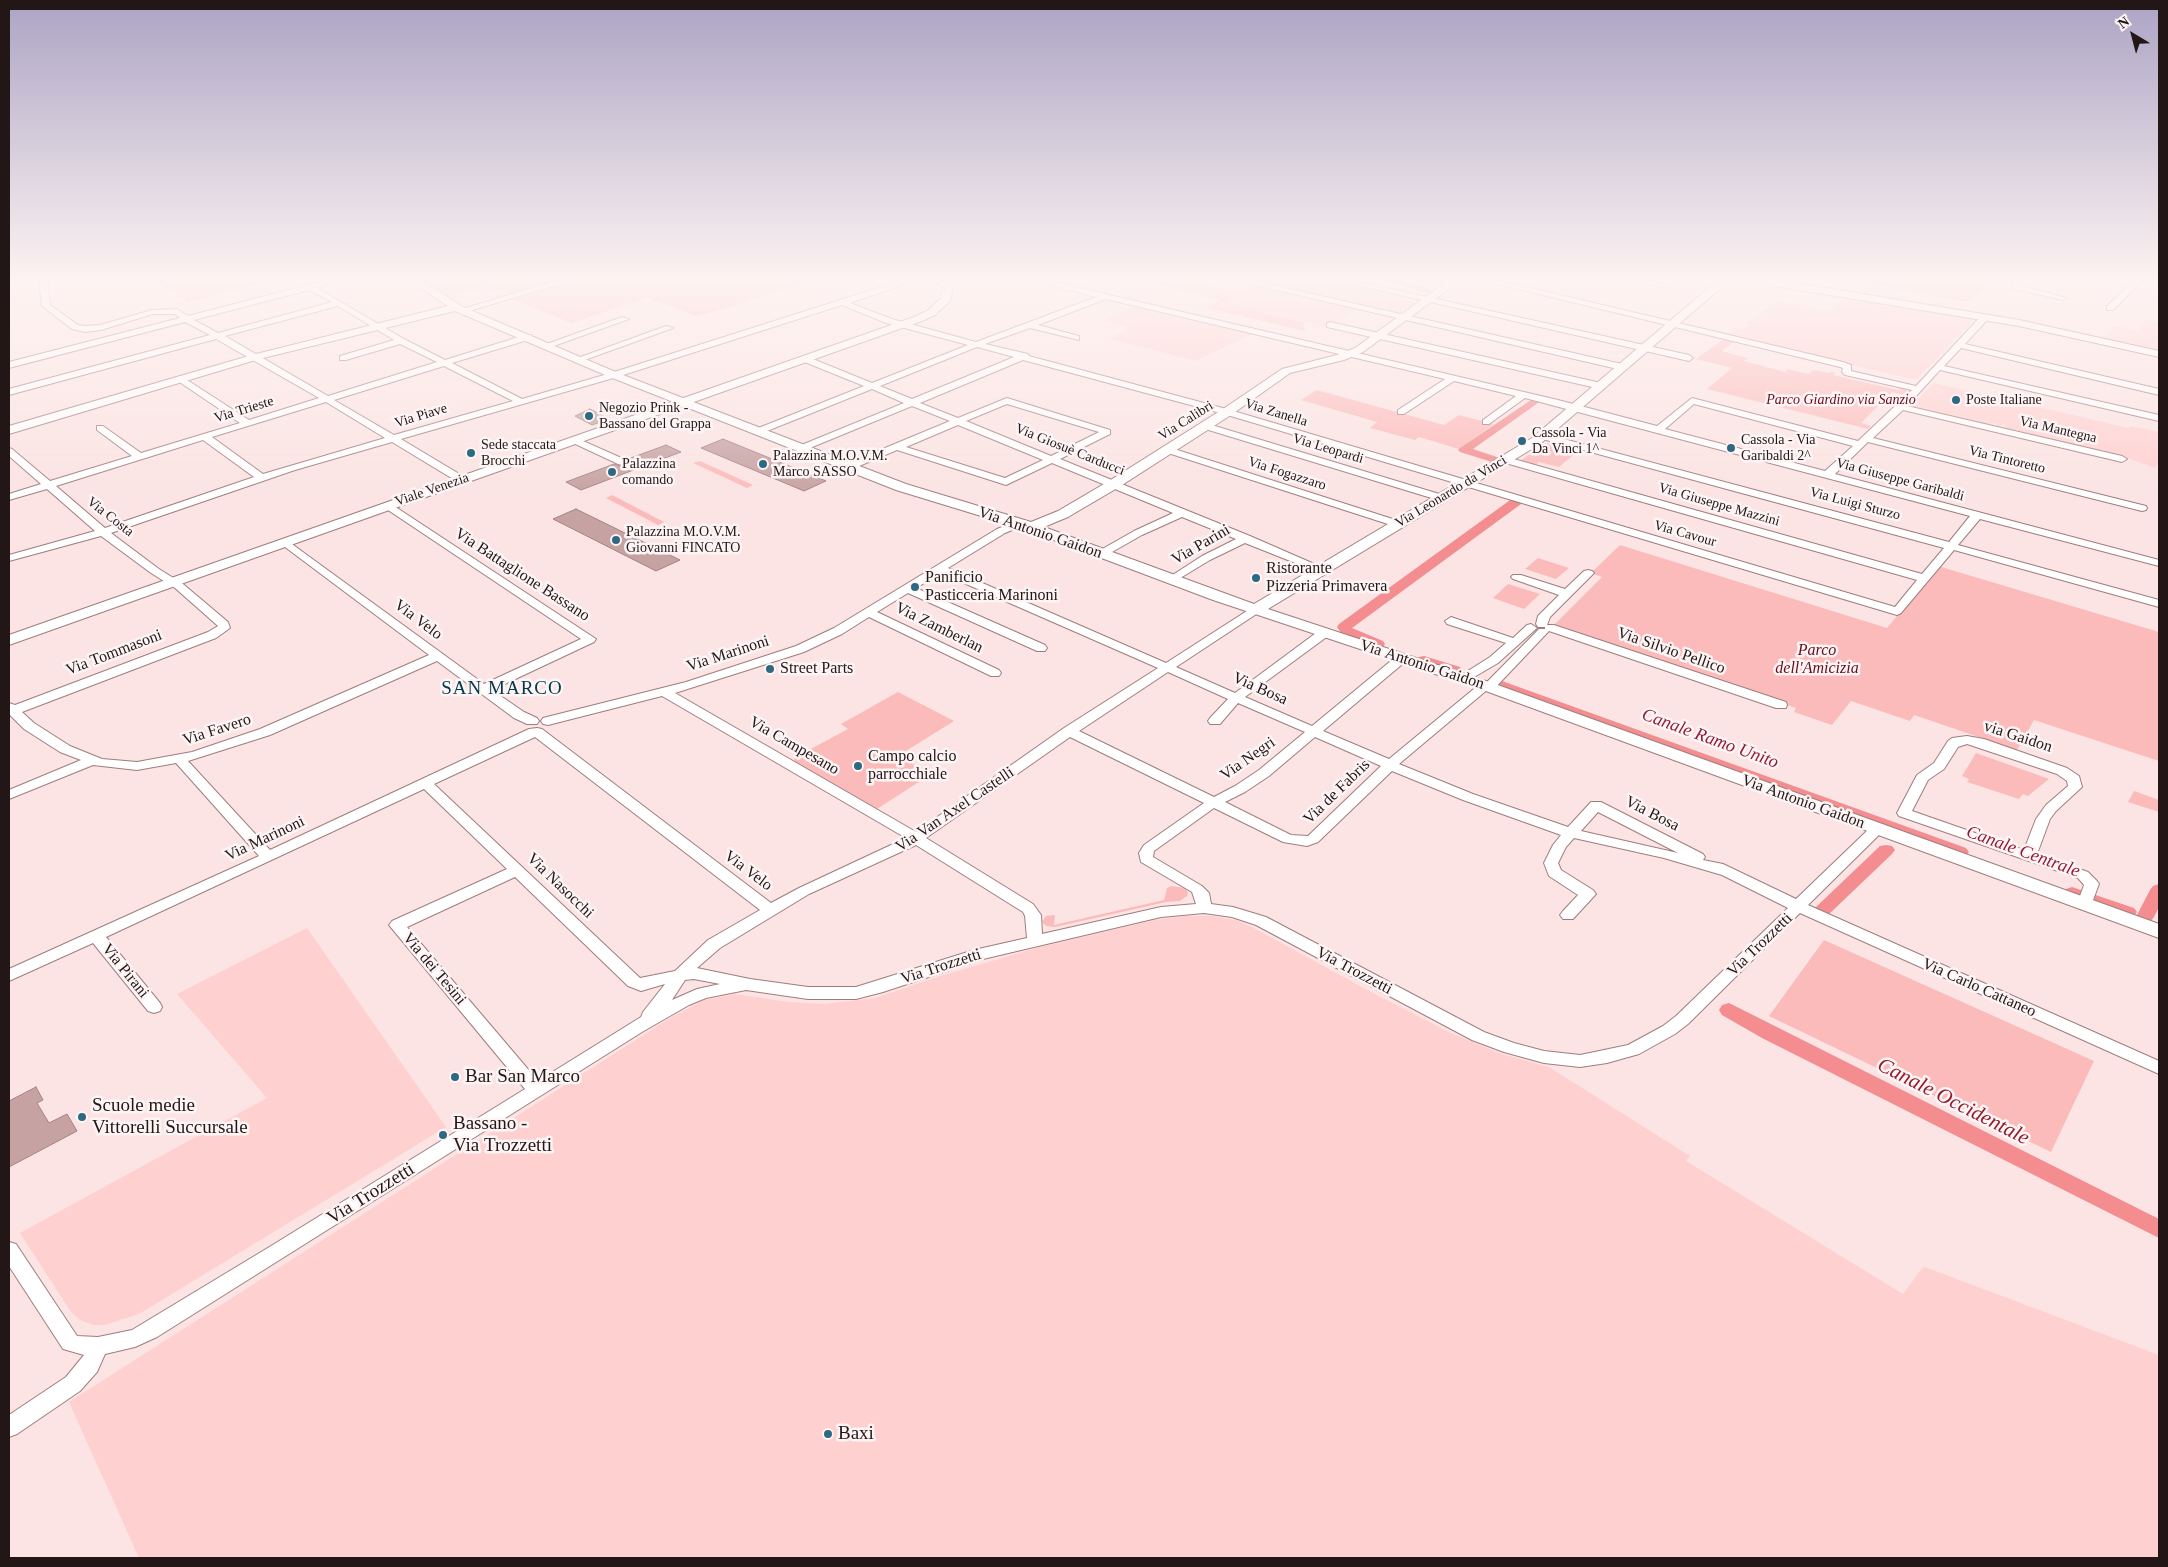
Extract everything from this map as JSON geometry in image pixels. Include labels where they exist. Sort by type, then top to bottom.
[{"type":"main road","name":"Viale Venezia","points":[[9,640],[822,353]]},
{"type":"street","points":[[9,365],[55,353]]},
{"type":"street","points":[[9,392],[154,353]]},
{"type":"street","points":[[249,353],[462,480]]},
{"type":"street","points":[[9,430],[272,353]]},
{"type":"street","points":[[343,358],[361,353]]},
{"type":"street","points":[[423,353],[520,401]]},
{"type":"street","name":"Via Trieste","points":[[9,497],[475,353]]},
{"type":"street","name":"Via Antonio Gaidon","points":[[566,353],[614,375],[848,467],[945,501],[1026,525],[1172,580],[1324,633],[1487,686],[1877,829],[2086,900],[2159,931]]},
{"type":"street","points":[[579,359],[596,353]]},
{"type":"street","name":"Via Piave","points":[[9,558],[104,532],[261,478],[685,353]]},
{"type":"street","points":[[759,431],[955,353]]},
{"type":"street","name":"Via Zanella","points":[[1014,353],[1227,412],[1466,484]]},
{"type":"street","name":"Via Giuseppe Garibaldi","points":[[1343,353],[1576,408],[2159,563]]},
{"type":"street","name":"Via Calibri","points":[[1026,525],[1062,514],[1114,484],[1206,426],[1289,370],[1354,353]]},
{"type":"street","points":[[1456,353],[1601,386]]},
{"type":"street","points":[[1559,353],[1622,367]]},
{"type":"street","name":"Via Leonardo da Vinci","points":[[1257,609],[1506,460],[1542,436],[1639,353]]},
{"type":"street","points":[[1665,353],[1689,358]]},
{"type":"street","points":[[1794,353],[1843,365],[1848,367],[1846,372],[1854,375],[1918,389]]},
{"type":"street","points":[[1827,475],[1901,406],[1951,353]]},
{"type":"street","points":[[1993,353],[2159,392]]},
{"type":"street","points":[[802,448],[1025,356]]},
{"type":"street","name":"Via Giosuè Carducci","points":[[806,359],[1322,570]]},
{"type":"street","points":[[1939,367],[2159,418]]},
{"type":"street","points":[[1401,412],[1453,378]]},
{"type":"street","points":[[181,379],[247,423]]},
{"type":"street","points":[[1486,422],[1523,395]]},
{"type":"street","points":[[848,467],[1007,401],[1107,432],[1006,482],[897,447]]},
{"type":"street","name":"Via Tintoretto","points":[[1658,430],[1692,401],[2142,508]]},
{"type":"street","name":"Via Mantegna","points":[[1901,406],[2122,459]]},
{"type":"street","name":"Via Leopardi","points":[[1206,426],[1442,498]]},
{"type":"street","points":[[100,428],[139,456]]},
{"type":"street","points":[[204,436],[261,478]]},
{"type":"street","name":"Via Luigi Sturzo","points":[[1542,436],[2159,604]]},
{"type":"street","points":[[574,440],[622,462]]},
{"type":"street","name":"Via Fogazzaro","points":[[1168,450],[1398,524]]},
{"type":"street","name":"Via Costa","points":[[9,452],[104,532],[172,582],[224,625]]},
{"type":"street","name":"Via Giuseppe Mazzini","points":[[1506,460],[1924,578]]},
{"type":"street","name":"Via Cavour","points":[[1466,484],[1896,611],[1924,578]]},
{"type":"street","name":"Via Battaglione Bassano","points":[[387,506],[590,639],[483,689]]},
{"type":"street","points":[[1101,554],[1138,533],[1183,512]]},
{"type":"street","points":[[1924,578],[1977,515]]},
{"type":"street","name":"Via Marinoni","points":[[9,975],[268,857],[425,783],[535,728],[549,726],[548,720],[665,692],[724,675],[800,649],[831,634],[1001,531],[1026,525]]},
{"type":"street","name":"Via Parini","points":[[1172,580],[1206,558],[1246,538]]},
{"type":"street","name":"Via Velo","points":[[285,542],[519,715],[770,910]]},
{"type":"street","name":"Via Bosa","points":[[939,568],[1167,669],[1237,697],[1390,765],[1468,797],[1571,833],[1666,854],[1725,871]]},
{"type":"street","points":[[1487,686],[1541,628],[1544,616],[1588,573]]},
{"type":"street","points":[[1516,577],[1566,593]]},
{"type":"street","points":[[906,588],[1041,648]]},
{"type":"street","name":"Via Van Axel Castelli","points":[[636,1028],[655,1010],[680,974],[714,944],[770,910],[813,887],[889,854],[916,838],[948,818],[1069,731],[1257,609]]},
{"type":"street","name":"Via Zamberlan","points":[[868,612],[995,673]]},
{"type":"street","points":[[1451,622],[1514,642]]},
{"type":"street","name":"Via Tommasoni","points":[[12,714],[212,635],[224,628],[224,625]]},
{"type":"street","points":[[1464,679],[1494,660],[1514,642],[1541,628]]},
{"type":"street","name":"Via Silvio Pellico","points":[[1541,628],[1781,705]]},
{"type":"street","points":[[1215,721],[1237,697],[1324,633]]},
{"type":"street","name":"Via Favero","points":[[12,714],[65,750],[100,763],[136,766],[180,760],[265,732],[437,656]]},
{"type":"street","name":"Via Negri","points":[[1069,731],[1214,802],[1240,789],[1264,773],[1402,658]]},
{"type":"street","name":"Via de Fabris","points":[[1214,802],[1288,839],[1307,841],[1313,839],[1390,765],[1487,686]]},
{"type":"street","name":"Via Campesano","points":[[665,692],[916,838],[1028,908],[1033,915],[1035,941]]},
{"type":"street","name":"via Gaidon","points":[[2028,856],[2047,813],[2072,790],[2076,783],[2074,779],[2062,771],[1979,742],[1957,741],[1939,766],[1922,778],[1904,813],[2087,877],[2092,884],[2086,900]]},
{"type":"street","points":[[9,794],[91,760]]},
{"type":"street","points":[[180,760],[268,857]]},
{"type":"street","name":"Via Nasocchi","points":[[425,783],[634,982],[647,985],[680,974]]},
{"type":"street","points":[[1204,908],[1197,889],[1149,862],[1145,856],[1149,848],[1214,802]]},
{"type":"street","name":"Via Bosa","points":[[1568,915],[1588,894],[1554,873],[1551,863],[1560,845],[1596,805],[1799,907]]},
{"type":"street","name":"Via Trozzetti","points":[[680,974],[694,973],[750,985],[808,993],[856,993],[877,988],[980,954],[1161,912],[1204,908],[1233,912],[1260,922],[1478,1036],[1510,1048],[1544,1057],[1580,1061],[1607,1057],[1633,1050],[1669,1030],[1694,1009],[1877,829]]},
{"type":"street","name":"Via dei Tesini","points":[[518,870],[397,925],[537,1091]]},
{"type":"street","name":"Via Carlo Cattaneo","points":[[1799,907],[2159,1068]]},
{"type":"street","name":"Via Pirani","points":[[96,936],[154,1007]]},
{"type":"street","name":"Via Trozzetti","points":[[9,1250],[70,1343],[79,1346],[98,1346],[135,1338],[150,1331],[636,1028],[683,1001],[703,993],[750,985]]},
{"type":"street","points":[[9,1427],[73,1384],[90,1365],[98,1346]]},
{"type":"shaded area","points":[[1165,353],[1212,353],[1195,361]]},
{"type":"shaded area","points":[[1799,353],[1942,353],[1916,380]]},
{"type":"shaded area","points":[[1934,383],[2003,399],[2010,403],[2026,404],[2129,428],[2131,426],[2159,432],[2159,462],[2155,468],[2122,456],[2009,429],[2002,424],[2000,427],[1996,425],[1997,423],[1988,424],[1911,406]]},
{"type":"shaded area","name":"Baxi","points":[[1183,916],[1213,916],[1236,920],[1451,1033],[1502,1054],[1549,1067],[1690,1156],[1686,1161],[1903,1294],[1922,1268],[1925,1267],[2159,1355],[2159,1558],[139,1558],[69,1402],[670,1018],[704,1000],[735,994],[788,1002],[824,1004],[875,998],[940,976],[1040,947],[1154,920]]},
{"type":"shaded area","points":[[307,928],[446,1127],[139,1314],[105,1325],[93,1325],[80,1320],[71,1312],[20,1233],[267,1098],[177,994]]},
{"type":"green space","name":"Parco Giardino via Sanzio","points":[[1704,353],[1730,353],[1747,358],[1744,361],[1785,372],[1788,369],[1809,374],[1813,370],[1829,373],[1835,372],[1833,375],[1898,390],[1900,388],[1908,390],[1903,395],[1892,392],[1861,423],[1871,426],[1868,429],[1707,389],[1732,368],[1696,359]]},
{"type":"green space","points":[[1317,390],[1444,425],[1459,415],[1494,424],[1459,449],[1419,437],[1415,440],[1370,428],[1377,422],[1301,400]]},
{"type":"green space","points":[[1547,443],[1560,445],[1558,447],[1577,452],[1559,467],[1539,462],[1536,465],[1521,460]]},
{"type":"green space","points":[[700,461],[753,485],[747,488],[693,463]]},
{"type":"green space","points":[[612,495],[664,522],[658,525],[606,498]]},
{"type":"green space","name":"Parco dell'Amicizia","points":[[1620,545],[1887,628],[1938,566],[2159,632],[2159,761],[2034,720],[2017,750],[1914,715],[1910,721],[1851,701],[1832,725],[1794,712],[1796,708],[1554,625],[1602,577],[1591,573]]},
{"type":"green space","points":[[1538,558],[1569,568],[1556,579],[1525,569]]},
{"type":"green space","points":[[1508,584],[1540,594],[1524,609],[1493,598]]},
{"type":"green space","points":[[898,692],[954,721],[898,756],[931,774],[877,809],[795,762],[794,758],[848,729],[841,724]]},
{"type":"green space","points":[[1976,753],[2049,779],[2028,796],[2023,794],[2019,799],[1967,782],[1969,779],[1962,776]]},
{"type":"green space","points":[[2134,791],[2159,800],[2159,812],[2128,802]]},
{"type":"green space","points":[[1171,886],[1185,888],[1188,893],[1187,896],[1180,901],[1166,902],[1055,927],[1046,926],[1042,922],[1046,916],[1055,915],[1054,925],[1164,900],[1167,888]]},
{"type":"green space","points":[[1824,940],[2094,1061],[2051,1152],[1769,1016]]},
{"type":"building","name":"Negozio Prink - Bassano del Grappa","points":[[590,409],[609,419],[592,425],[575,416]]},
{"type":"building","name":"Palazzina M.O.V.M. Marco SASSO","points":[[723,439],[826,481],[804,491],[701,448]]},
{"type":"building","name":"Palazzina comando","points":[[666,445],[681,452],[581,490],[566,482],[614,464],[623,467],[629,463],[628,459]]},
{"type":"building","name":"Palazzina M.O.V.M. Giovanni FINCATO","points":[[576,509],[680,560],[656,571],[553,519]]},
{"type":"building","points":[[36,1087],[43,1100],[37,1103],[49,1123],[67,1114],[77,1131],[9,1167],[9,1101]]},
{"type":"waterway","name":"Canale Ramo Unito","points":[[1496,460],[1464,450],[1534,401]]},
{"type":"waterway","name":"Canale Ramo Unito","points":[[1378,644],[1348,633],[1344,627],[1517,501]]},
{"type":"waterway","name":"Canale Ramo Unito","points":[[1424,660],[1455,670]]},
{"type":"waterway","name":"Canale Ramo Unito","points":[[1502,685],[1960,852]]},
{"type":"waterway","name":"Canale Occidentale","points":[[1821,912],[1886,850]]},
{"type":"waterway","name":"Canale Centrale","points":[[2145,917],[2159,890]]},
{"type":"waterway","name":"Canale Centrale","points":[[2072,893],[2128,912]]},
{"type":"waterway","name":"Canale Occidentale","points":[[1729,1010],[1769,1033],[2159,1229]]},
{"type":"place","name":"Poste Italiane","points":[[1956,400]]},
{"type":"place","name":"Negozio Prink - Bassano del Grappa","points":[[589,416]]},
{"type":"place","name":"Cassola - Via Da Vinci 1^","points":[[1522,441]]},
{"type":"place","name":"Cassola - Via Garibaldi 2^","points":[[1731,448]]},
{"type":"place","name":"Sede staccata Brocchi","points":[[471,453]]},
{"type":"place","name":"Palazzina M.O.V.M. Marco SASSO","points":[[763,464]]},
{"type":"place","name":"Palazzina comando","points":[[612,472]]},
{"type":"place","name":"Palazzina M.O.V.M. Giovanni FINCATO","points":[[616,540]]},
{"type":"place","name":"Ristorante Pizzeria Primavera","points":[[1256,578]]},
{"type":"place","name":"Panificio Pasticceria Marinoni","points":[[915,587]]},
{"type":"place","name":"Street Parts","points":[[770,669]]},
{"type":"place","name":"Campo calcio parrocchiale","points":[[858,766]]},
{"type":"place","name":"Bar San Marco","points":[[455,1077]]},
{"type":"place","name":"Scuole medie Vittorelli Succursale","points":[[82,1117]]},
{"type":"place","name":"Bassano - Via Trozzetti","points":[[443,1135]]},
{"type":"place","name":"Baxi","points":[[828,1434]]},
{"type":"district","name":"SAN MARCO","points":[[502,689]]}]
